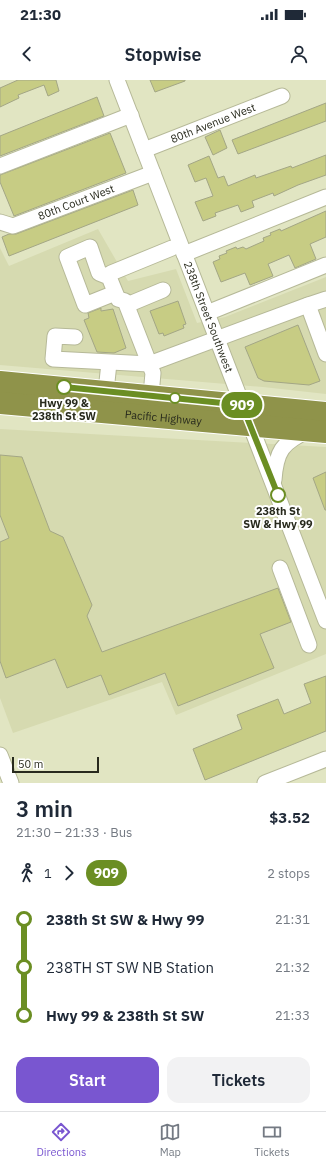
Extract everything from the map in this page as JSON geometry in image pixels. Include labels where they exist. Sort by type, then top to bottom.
[{"type":"highway","name":"Pacific Highway","points":[[0,382],[151,395],[318,431]]},
{"type":"highway","name":"Pacific Highway","points":[[0,403],[246,415],[326,413]]},
{"type":"street","name":"238th Street Southwest","points":[[117,80],[153,173],[178,251],[207,312],[273,483],[320,588],[326,621]]},
{"type":"street","name":"80th Avenue West","points":[[144,150],[282,96]]},
{"type":"street","points":[[0,166],[131,115]]},
{"type":"street","name":"80th Court West","points":[[0,222],[13,226],[153,173]]},
{"type":"street","points":[[109,276],[111,273],[178,251],[326,197]]},
{"type":"street","points":[[109,276],[99,273],[90,247],[67,257],[85,305],[115,293]]},
{"type":"street","points":[[207,312],[326,265]]},
{"type":"street","points":[[109,276],[118,299],[125,301],[150,364],[153,373],[151,395]]},
{"type":"street","points":[[126,304],[163,290]]},
{"type":"street","points":[[75,337],[55,336],[53,358],[109,363],[150,364],[326,299]]},
{"type":"street","points":[[308,305],[326,354]]},
{"type":"street","points":[[106,391],[109,363]]},
{"type":"street","points":[[273,483],[275,463],[282,447],[294,437],[318,431]]},
{"type":"street","points":[[280,568],[309,645]]},
{"type":"street","points":[[265,783],[326,759]]},
{"type":"street","points":[[1,761],[11,783]]},
{"type":"shaded area","points":[[98,229],[128,281],[176,269],[197,323],[225,317],[326,277],[326,394],[263,387],[0,365],[0,248],[9,266]]},
{"type":"shaded area","points":[[0,429],[326,447],[326,654],[176,715],[162,682],[13,733],[0,698]]},
{"type":"building","points":[[18,80],[56,80],[59,91],[48,96],[44,85],[18,95],[19,98],[0,107],[0,88]]},
{"type":"building","points":[[150,80],[185,80],[185,81],[155,92]]},
{"type":"building","points":[[97,97],[104,116],[0,156],[0,136]]},
{"type":"building","points":[[326,103],[326,121],[238,154],[232,140]]},
{"type":"building","points":[[220,130],[227,148],[213,155],[205,137]]},
{"type":"building","points":[[110,133],[126,173],[14,216],[0,182],[0,175]]},
{"type":"building","points":[[326,155],[326,175],[298,185],[274,196],[273,193],[252,201],[254,207],[241,212],[238,205],[215,213],[216,216],[203,221],[195,202],[213,196],[206,178],[195,182],[188,165],[209,156],[218,178],[224,176],[228,186],[255,175],[256,178],[291,166],[292,168]]},
{"type":"building","points":[[133,190],[138,205],[9,256],[2,237],[9,234],[16,234]]},
{"type":"building","points":[[326,211],[326,237],[310,244],[316,259],[295,268],[289,255],[268,264],[273,276],[250,285],[245,273],[221,282],[213,262],[220,259],[219,256],[227,253],[226,251],[236,247],[237,249],[243,247],[246,249],[264,241],[263,238],[271,235],[270,233],[280,229],[281,231]]},
{"type":"building","points":[[178,301],[186,324],[183,325],[184,328],[164,336],[163,333],[159,334],[150,311]]},
{"type":"building","points":[[101,308],[101,311],[113,309],[126,348],[114,353],[97,352],[84,320],[89,318],[88,313]]},
{"type":"building","points":[[298,325],[320,381],[309,385],[264,381],[258,378],[245,347]]},
{"type":"building","points":[[0,455],[22,457],[50,531],[63,537],[92,605],[87,616],[102,652],[278,588],[291,622],[260,634],[274,668],[178,706],[165,673],[109,695],[101,675],[67,688],[55,659],[6,678],[0,661],[0,542],[9,538],[0,515]]},
{"type":"building","points":[[326,472],[326,510],[325,510],[313,478]]},
{"type":"building","points":[[326,676],[326,731],[205,780],[193,749],[242,729],[237,715],[278,699],[284,714],[311,703],[304,684]]},
{"type":"bus line","name":"909","points":[[64,387],[242,405],[278,495]]},
{"type":"place","name":"Hwy 99 & 238th St SW","points":[[64,387]]},
{"type":"place","name":"238th St SW & Hwy 99","points":[[278,495]]}]
